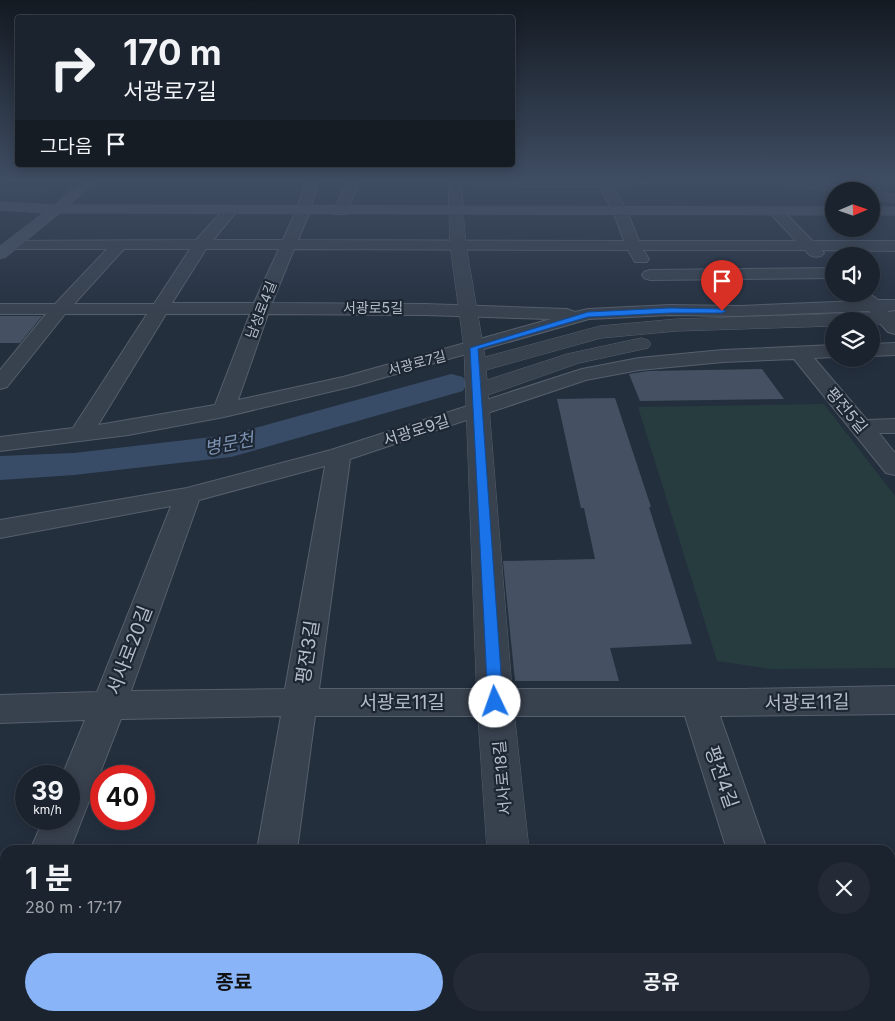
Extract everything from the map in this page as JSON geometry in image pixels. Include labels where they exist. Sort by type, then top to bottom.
[{"type":"main road","points":[[0,254],[35,227]]},
{"type":"street","points":[[80,435],[201,244],[216,227]]},
{"type":"street","name":"남성로4길","points":[[224,410],[261,308],[296,227]]},
{"type":"street","points":[[457,227],[476,379]]},
{"type":"street","points":[[626,227],[633,246],[664,299]]},
{"type":"street","points":[[790,227],[825,261]]},
{"type":"street","points":[[13,244],[895,246]]},
{"type":"street","points":[[0,383],[60,309],[120,244]]},
{"type":"street","points":[[476,379],[600,332],[664,299],[825,274]]},
{"type":"street","name":"서광로7길","points":[[0,444],[80,435],[224,410],[347,382],[476,379],[588,314],[664,299],[740,311],[886,314]]},
{"type":"street","name":"서광로5길","points":[[0,309],[467,309],[588,314]]},
{"type":"street","points":[[476,379],[623,347],[684,338],[825,334]]},
{"type":"street","points":[[880,350],[895,349]]},
{"type":"street","name":"서광로9길","points":[[0,530],[188,495],[339,455],[476,379],[582,375],[639,364],[723,356],[825,351]]},
{"type":"street","name":"평전5길","points":[[799,352],[895,468]]},
{"type":"street","name":"서사로18길","points":[[476,379],[495,702],[508,845]]},
{"type":"street","points":[[862,427],[895,426]]},
{"type":"street","name":"평전3길","points":[[278,845],[339,455]]},
{"type":"street","name":"서사로20길","points":[[80,777],[188,495]]},
{"type":"street","name":"서광로11길","points":[[0,709],[109,705],[299,703],[894,702]]},
{"type":"street","name":"평전4길","points":[[698,703],[745,845]]},
{"type":"street","points":[[52,845],[58,830]]},
{"type":"green space","points":[[824,404],[895,496],[895,668],[771,669],[717,661],[638,407]]},
{"type":"building","points":[[0,316],[42,316],[20,343],[0,343]]},
{"type":"building","points":[[762,369],[784,399],[640,401],[629,374],[648,371]]},
{"type":"building","points":[[615,398],[651,507],[649,507],[692,644],[610,648],[619,681],[515,681],[503,561],[595,559],[584,508],[581,508],[557,399]]},
{"type":"waterway","name":"병문천","points":[[0,468],[74,464],[231,446],[451,384]]},
{"type":"route","points":[[495,702],[474,348],[588,314],[670,310],[722,311]]}]
